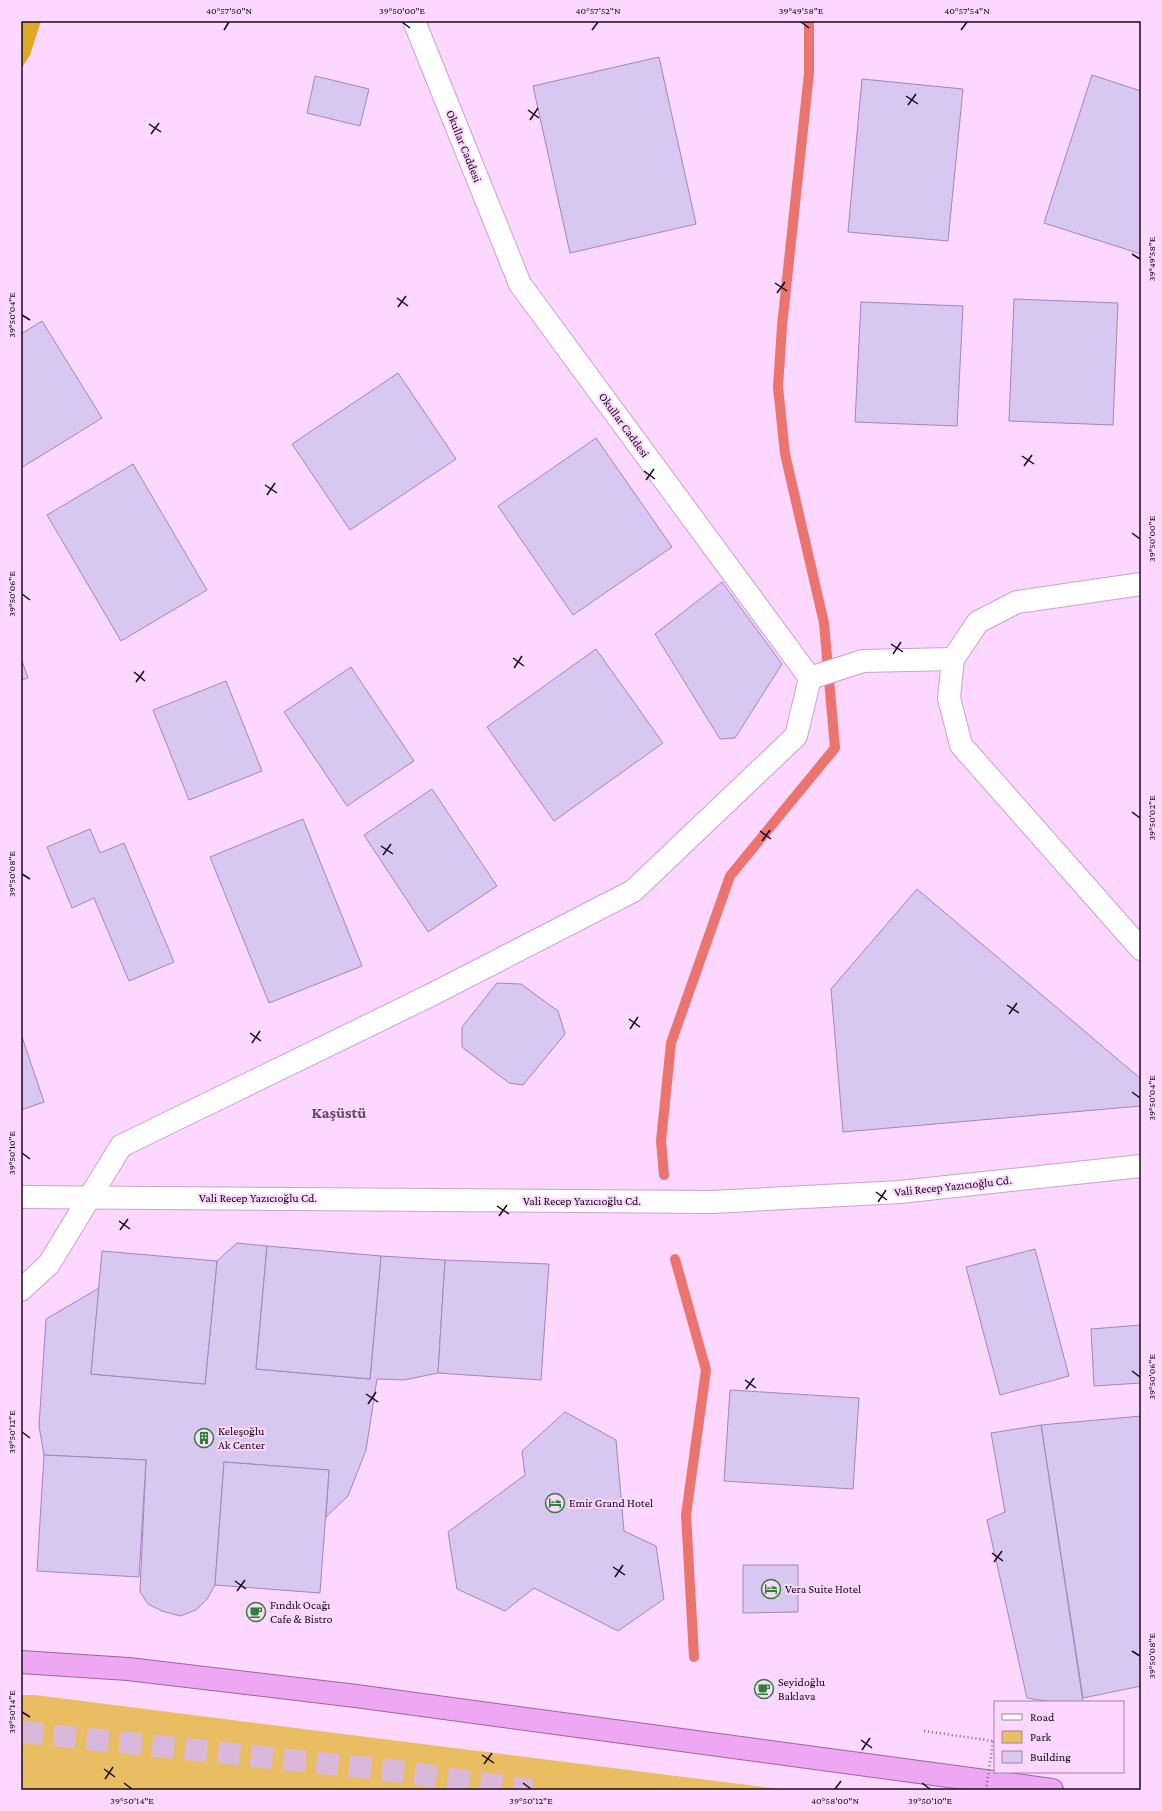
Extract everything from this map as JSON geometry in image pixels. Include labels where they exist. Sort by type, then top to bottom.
[{"type":"highway","points":[[21,1662],[128,1669],[348,1695],[1052,1790]]},
{"type":"street","name":"Okullar Caddesi","points":[[414,21],[520,284],[810,678]]},
{"type":"street","points":[[1141,584],[1018,602],[978,622],[953,659],[949,698],[961,745],[1141,949]]},
{"type":"street","points":[[21,1290],[49,1264],[121,1146],[429,996],[632,891],[796,736],[810,678],[863,661],[953,659]]},
{"type":"street","name":"Vali Recep Yazıcıoğlu Cd.","points":[[21,1197],[712,1202],[900,1192],[1141,1166]]},
{"type":"path","points":[[924,1731],[993,1742],[986,1790]]},
{"type":"green space","points":[[21,1695],[35,1695],[787,1790],[21,1790]]},
{"type":"shaded area","points":[[21,21],[41,21],[30,55],[21,69]]},
{"type":"building","points":[[659,57],[696,224],[570,253],[533,86]]},
{"type":"building","points":[[1092,75],[1141,91],[1141,254],[1044,223]]},
{"type":"building","points":[[315,76],[369,89],[360,126],[307,113]]},
{"type":"building","points":[[862,79],[963,89],[948,241],[848,232]]},
{"type":"building","points":[[1014,299],[1118,303],[1113,425],[1009,421]]},
{"type":"building","points":[[861,302],[963,306],[957,426],[855,422]]},
{"type":"building","points":[[42,321],[102,418],[21,468],[21,334]]},
{"type":"building","points":[[398,373],[456,459],[350,530],[292,444]]},
{"type":"building","points":[[596,438],[672,547],[573,615],[498,506]]},
{"type":"building","points":[[133,464],[207,590],[121,641],[47,515]]},
{"type":"building","points":[[722,582],[782,664],[735,738],[720,739],[655,634]]},
{"type":"building","points":[[596,649],[663,743],[554,821],[487,727]]},
{"type":"building","points":[[21,658],[28,678],[21,680]]},
{"type":"building","points":[[351,667],[414,761],[347,806],[284,712]]},
{"type":"building","points":[[226,681],[262,771],[189,800],[153,710]]},
{"type":"building","points":[[432,789],[497,886],[428,932],[364,835]]},
{"type":"building","points":[[303,819],[362,966],[269,1003],[210,857]]},
{"type":"building","points":[[90,829],[100,853],[124,843],[174,962],[129,981],[94,898],[72,908],[47,847]]},
{"type":"building","points":[[917,889],[1141,1079],[1141,1106],[843,1132],[831,989]]},
{"type":"building","points":[[497,983],[521,984],[558,1011],[565,1034],[523,1085],[509,1083],[462,1047],[462,1027]]},
{"type":"building","points":[[21,1034],[44,1102],[21,1110]]},
{"type":"building","name":"Keleşoğlu Ak Center","points":[[237,1243],[267,1246],[256,1369],[370,1379],[381,1256],[445,1260],[438,1373],[404,1380],[377,1379],[366,1450],[348,1496],[326,1517],[329,1470],[224,1462],[215,1585],[207,1599],[196,1610],[180,1616],[162,1611],[148,1604],[140,1592],[146,1460],[44,1455],[39,1426],[46,1319],[99,1288],[91,1374],[205,1384],[217,1261]]},
{"type":"building","points":[[267,1246],[381,1256],[370,1379],[256,1369]]},
{"type":"building","points":[[1035,1249],[1069,1376],[1000,1395],[966,1267]]},
{"type":"building","points":[[102,1251],[217,1261],[205,1384],[91,1374]]},
{"type":"building","points":[[445,1260],[549,1264],[541,1380],[438,1373]]},
{"type":"building","points":[[1141,1325],[1141,1383],[1094,1386],[1091,1329]]},
{"type":"building","points":[[730,1390],[859,1398],[853,1489],[724,1481]]},
{"type":"building","name":"Emir Grand Hotel","points":[[565,1412],[616,1440],[624,1531],[656,1546],[664,1599],[618,1631],[534,1588],[505,1611],[457,1589],[448,1532],[525,1475],[522,1451]]},
{"type":"building","points":[[1141,1416],[1141,1686],[1083,1698],[1041,1425]]},
{"type":"building","points":[[1041,1425],[1083,1701],[1045,1701],[1027,1698],[987,1520],[1005,1512],[991,1433]]},
{"type":"building","points":[[44,1455],[146,1460],[139,1577],[37,1571]]},
{"type":"building","points":[[224,1462],[329,1470],[320,1593],[215,1585]]},
{"type":"building","name":"Vera Suite Hotel","points":[[743,1565],[798,1565],[798,1612],[743,1613]]},
{"type":"waterway","points":[[664,1175],[661,1141],[671,1043],[730,876],[835,748],[824,623],[785,454],[778,387],[782,326],[809,73],[809,21]]},
{"type":"waterway","points":[[675,1259],[706,1370],[686,1515],[694,1657]]},
{"type":"tunnel","points":[[21,1732],[388,1770],[532,1790]]},
{"type":"place","name":"Keleşoğlu Ak Center","points":[[204,1438]]},
{"type":"place","name":"Emir Grand Hotel","points":[[555,1503]]},
{"type":"place","name":"Vera Suite Hotel","points":[[771,1589]]},
{"type":"place","name":"Fındık Ocağı Cafe & Bistro","points":[[256,1612]]},
{"type":"place","name":"Seyidoğlu Baklava","points":[[764,1689]]},
{"type":"district","name":"Kaşüstü","points":[[339,1112]]}]
